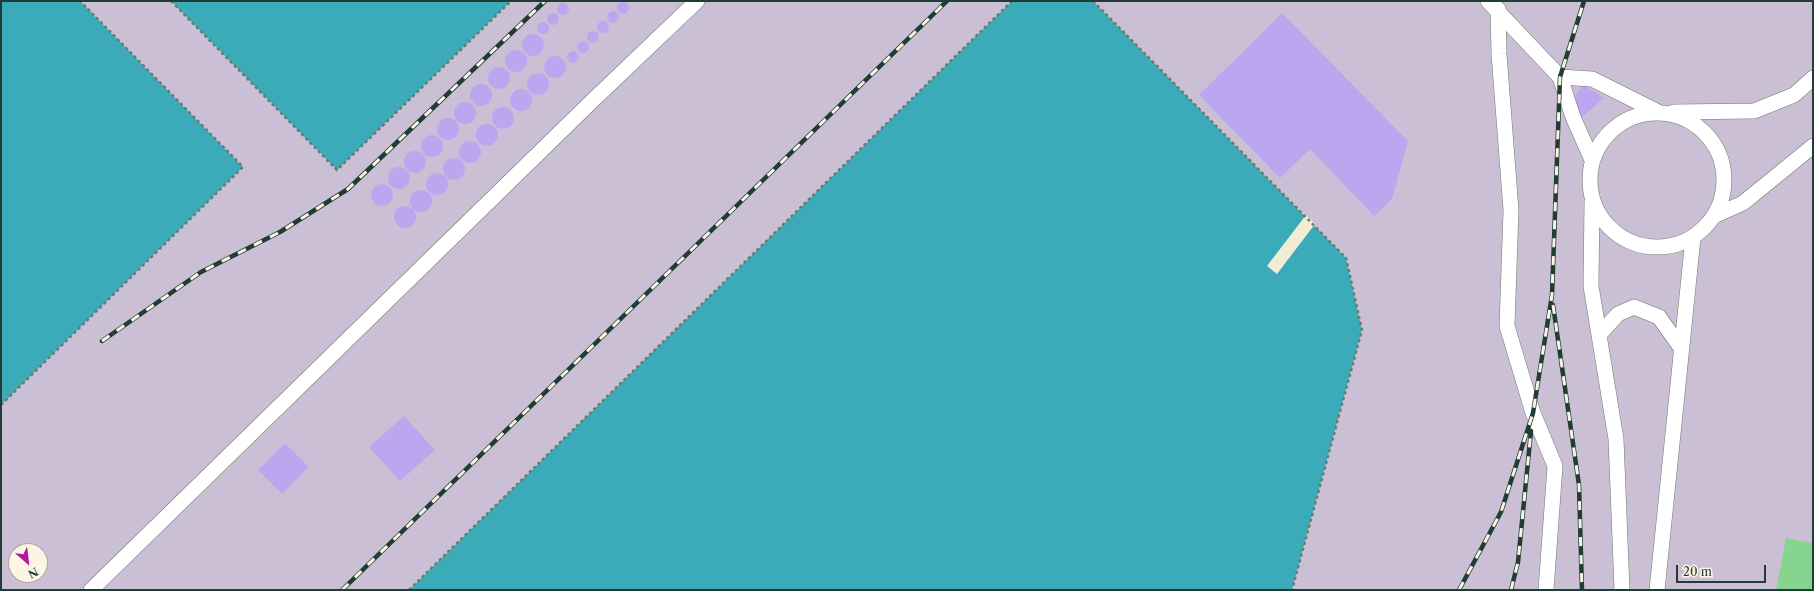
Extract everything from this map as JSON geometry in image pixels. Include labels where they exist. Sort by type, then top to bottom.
[{"type":"lane","points":[[91,590],[579,114],[697,1]]},
{"type":"lane","points":[[1493,5],[1560,77],[1573,117],[1592,160]]},
{"type":"lane","points":[[1493,5],[1499,54],[1511,210],[1507,326],[1533,413],[1555,466],[1546,590]]},
{"type":"lane","points":[[1560,77],[1592,79],[1665,113],[1701,127],[1718,149],[1726,174],[1725,193],[1716,215]]},
{"type":"lane","points":[[1622,590],[1616,439],[1591,286],[1592,201],[1589,178],[1592,160],[1608,132],[1632,116],[1665,113],[1754,111],[1794,95],[1813,78]]},
{"type":"lane","points":[[1592,201],[1610,229],[1633,244],[1664,248],[1693,238],[1716,215],[1743,203],[1813,146]]},
{"type":"lane","points":[[1657,590],[1680,348],[1693,238]]},
{"type":"lane","points":[[1599,334],[1618,314],[1634,307],[1658,317],[1680,348]]},
{"type":"path","points":[[1,405],[243,167],[80,1]]},
{"type":"path","points":[[171,1],[337,170],[511,1]]},
{"type":"path","points":[[409,590],[1012,1]]},
{"type":"path","points":[[1093,1],[1346,258],[1362,330],[1292,590]]},
{"type":"shaded area","points":[[80,1],[171,1],[337,170],[511,1],[1012,1],[409,590],[1,590],[1,405],[243,167]]},
{"type":"shaded area","points":[[1093,1],[1813,1],[1813,590],[1292,590],[1362,330],[1346,258]]},
{"type":"green space","points":[[1786,538],[1813,543],[1813,590],[1776,590]]},
{"type":"water","points":[[1,1],[80,1],[243,167],[1,405]]},
{"type":"water","points":[[171,1],[511,1],[337,170]]},
{"type":"water","points":[[1012,1],[1093,1],[1346,258],[1362,330],[1292,590],[409,590]]},
{"type":"pier","points":[[1306,215],[1315,224],[1277,274],[1267,266]]},
{"type":"building","points":[[621,2],[625,2],[629,8],[625,14],[621,14],[617,10],[617,6]]},
{"type":"building","points":[[561,3],[565,3],[569,9],[565,15],[561,15],[557,11],[557,7]]},
{"type":"building","points":[[611,11],[615,11],[619,17],[615,23],[611,23],[607,19],[607,15]]},
{"type":"building","points":[[551,13],[555,13],[559,19],[555,25],[551,25],[547,21],[547,17]]},
{"type":"building","points":[[1282,13],[1408,141],[1392,199],[1374,216],[1310,149],[1280,178],[1199,95]]},
{"type":"building","points":[[601,21],[605,21],[609,27],[605,33],[601,33],[597,29],[597,25]]},
{"type":"building","points":[[541,22],[545,22],[549,28],[545,34],[541,34],[537,30],[537,26]]},
{"type":"building","points":[[591,31],[595,31],[599,37],[595,43],[591,43],[587,39],[587,35]]},
{"type":"building","points":[[533,34],[541,37],[544,45],[541,53],[533,56],[525,53],[522,45],[525,37]]},
{"type":"building","points":[[581,41],[585,41],[589,47],[585,53],[581,53],[577,49],[577,45]]},
{"type":"building","points":[[516,50],[524,53],[527,61],[524,69],[516,72],[508,69],[505,61],[508,53]]},
{"type":"building","points":[[571,51],[575,51],[579,57],[575,63],[571,63],[567,59],[567,55]]},
{"type":"building","points":[[555,56],[563,59],[566,67],[563,75],[555,78],[547,75],[544,67],[547,59]]},
{"type":"building","points":[[499,67],[507,70],[510,78],[507,86],[499,89],[491,86],[488,78],[491,70]]},
{"type":"building","points":[[538,73],[546,76],[549,84],[546,92],[538,95],[530,92],[527,84],[530,76]]},
{"type":"building","points":[[481,84],[489,87],[492,95],[489,103],[481,106],[473,103],[470,95],[473,87]]},
{"type":"building","points":[[1584,85],[1604,98],[1581,118],[1570,101]]},
{"type":"building","points":[[521,89],[529,92],[532,100],[529,108],[521,111],[513,108],[510,100],[513,92]]},
{"type":"building","points":[[465,102],[473,105],[476,113],[473,121],[465,124],[457,121],[454,113],[457,105]]},
{"type":"building","points":[[503,107],[511,110],[514,118],[511,126],[503,129],[495,126],[492,118],[495,110]]},
{"type":"building","points":[[448,118],[456,121],[459,129],[456,137],[448,140],[440,137],[437,129],[440,121]]},
{"type":"building","points":[[487,124],[495,127],[498,135],[495,143],[487,146],[479,143],[476,135],[479,127]]},
{"type":"building","points":[[432,135],[440,138],[443,146],[440,154],[432,157],[424,154],[421,146],[424,138]]},
{"type":"building","points":[[470,141],[478,144],[481,152],[478,160],[470,163],[462,160],[459,152],[462,144]]},
{"type":"building","points":[[415,151],[423,154],[426,162],[423,170],[415,173],[407,170],[404,162],[407,154]]},
{"type":"building","points":[[454,158],[462,161],[465,169],[462,177],[454,180],[446,177],[443,169],[446,161]]},
{"type":"building","points":[[399,167],[407,170],[410,178],[407,186],[399,189],[391,186],[388,178],[391,170]]},
{"type":"building","points":[[437,173],[445,176],[448,184],[445,192],[437,195],[429,192],[426,184],[429,176]]},
{"type":"building","points":[[382,184],[390,187],[393,195],[390,203],[382,206],[374,203],[371,195],[374,187]]},
{"type":"building","points":[[421,190],[429,193],[432,201],[429,209],[421,212],[413,209],[410,201],[413,193]]},
{"type":"building","points":[[405,206],[413,209],[416,217],[413,225],[405,228],[397,225],[394,217],[397,209]]},
{"type":"building","points":[[404,416],[435,450],[400,481],[369,447]]},
{"type":"building","points":[[285,443],[309,467],[282,494],[258,470]]},
{"type":"railway","points":[[102,341],[201,272],[280,232],[348,189],[545,1]]},
{"type":"railway","points":[[342,590],[947,1]]},
{"type":"railway","points":[[1459,590],[1501,512],[1533,413],[1552,295],[1560,77],[1584,1]]},
{"type":"railway","points":[[1553,305],[1579,485],[1582,590]]},
{"type":"railway","points":[[1511,590],[1518,562],[1531,431]]}]
